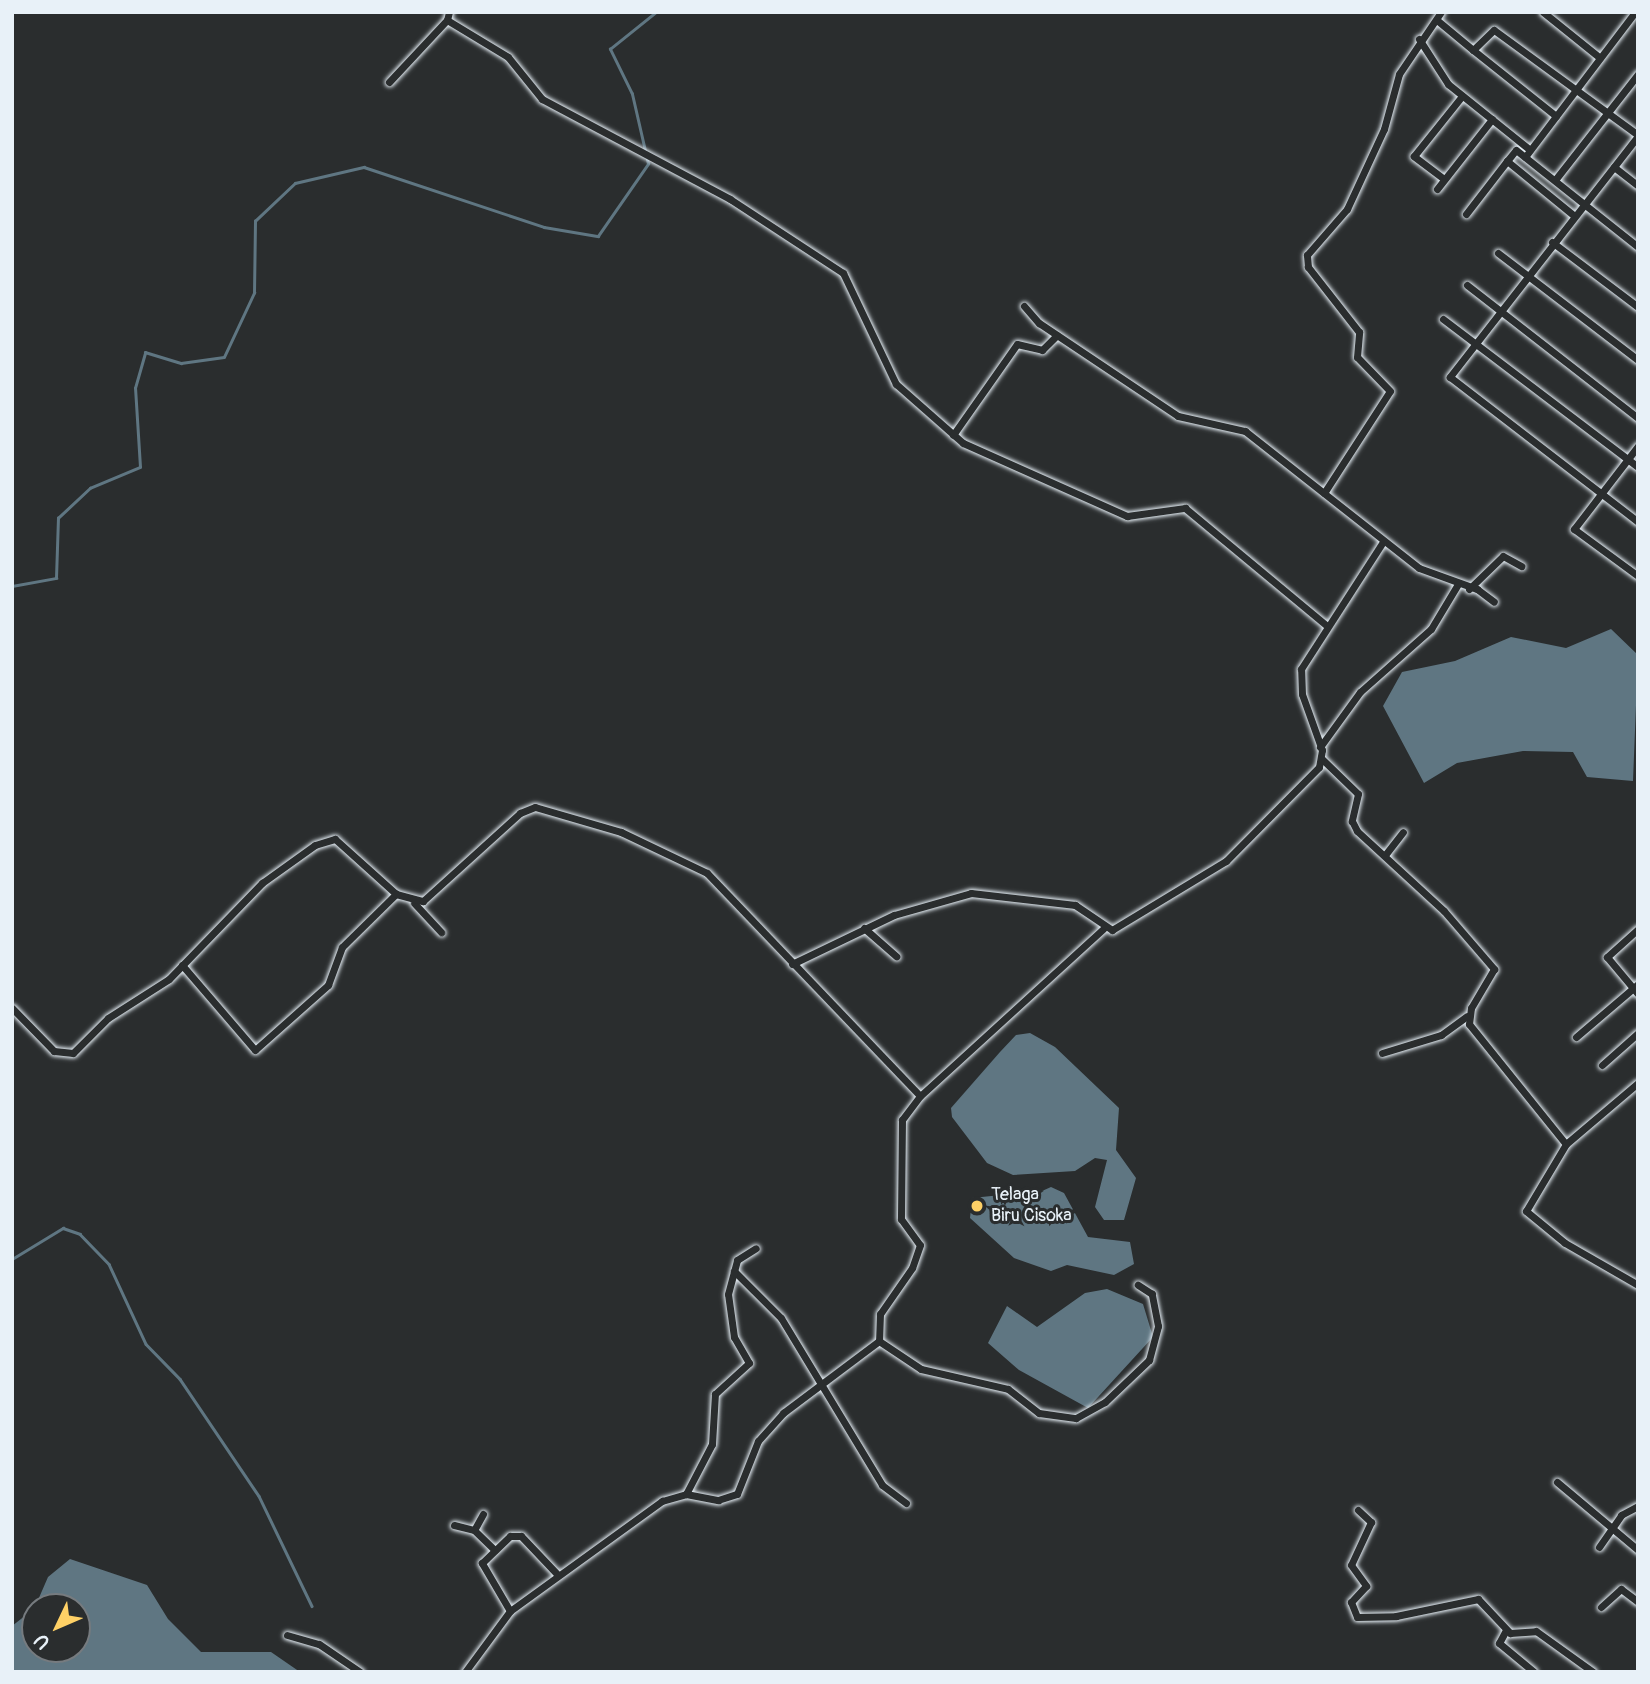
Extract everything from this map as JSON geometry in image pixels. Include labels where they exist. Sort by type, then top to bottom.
[{"type":"street","points":[[1324,493],[1390,391],[1357,358],[1360,332],[1308,267],[1307,255],[1347,209],[1384,129],[1388,97],[1419,40],[1438,21],[1441,12]]},
{"type":"street","points":[[1543,12],[1600,58]]},
{"type":"street","points":[[1525,157],[1635,12]]},
{"type":"street","points":[[389,82],[448,16],[508,57],[542,99],[673,167],[843,273],[859,296],[896,384],[953,435],[996,462],[1127,516],[1179,505],[1326,625]]},
{"type":"street","points":[[1438,21],[1556,117]]},
{"type":"street","points":[[1473,50],[1494,30],[1578,88],[1638,135],[1572,214],[1476,346],[1450,377],[1638,522]]},
{"type":"street","points":[[1419,40],[1462,96],[1530,150]]},
{"type":"street","points":[[1555,180],[1638,74]]},
{"type":"street","points":[[1444,179],[1414,156],[1462,96]]},
{"type":"street","points":[[1437,189],[1492,119]]},
{"type":"street","points":[[1466,214],[1516,150],[1638,247]]},
{"type":"street","points":[[1507,161],[1572,214]]},
{"type":"street","points":[[1614,167],[1638,186]]},
{"type":"street","points":[[1552,242],[1638,307]]},
{"type":"street","points":[[1498,253],[1638,360]]},
{"type":"street","points":[[1467,285],[1638,418]]},
{"type":"street","points":[[1024,306],[1057,335],[1178,416],[1245,431],[1419,568],[1494,602]]},
{"type":"street","points":[[1443,320],[1638,467]]},
{"type":"street","points":[[953,435],[1017,344],[1042,350],[1057,335]]},
{"type":"street","points":[[1638,446],[1574,528],[1638,576]]},
{"type":"street","points":[[879,1341],[880,1314],[920,1245],[901,1219],[898,1137],[920,1096],[1103,929],[1126,923],[1226,861],[1293,798],[1322,759],[1300,674],[1326,625],[1383,542]]},
{"type":"street","points":[[1469,589],[1503,556],[1521,566]]},
{"type":"street","points":[[1321,747],[1360,692],[1430,629],[1458,584]]},
{"type":"street","points":[[1322,759],[1359,794],[1354,828],[1385,855],[1494,969],[1467,1016],[1441,1035],[1382,1053]]},
{"type":"street","points":[[414,903],[436,894],[520,813],[536,807],[621,832],[699,868],[920,1096]]},
{"type":"street","points":[[1385,855],[1403,832]]},
{"type":"street","points":[[12,1009],[54,1051],[67,1055],[182,965],[282,865],[325,840],[342,844],[396,894],[414,903],[441,932]]},
{"type":"street","points":[[792,964],[864,928],[939,898],[971,893],[1075,905],[1103,929]]},
{"type":"street","points":[[182,965],[255,1050],[328,985],[342,947],[396,894]]},
{"type":"street","points":[[864,928],[896,957]]},
{"type":"street","points":[[1576,1037],[1636,989],[1607,957],[1638,929]]},
{"type":"street","points":[[1467,1016],[1566,1144]]},
{"type":"street","points":[[1602,1065],[1638,1033]]},
{"type":"street","points":[[1638,1083],[1566,1144],[1526,1211],[1565,1243],[1638,1284]]},
{"type":"street","points":[[686,1494],[712,1444],[715,1394],[750,1361],[733,1332],[728,1294],[734,1271],[756,1248]]},
{"type":"street","points":[[734,1271],[781,1318],[819,1387],[882,1485],[906,1503]]},
{"type":"street","points":[[879,1341],[921,1369],[1008,1389],[1039,1413],[1076,1418],[1105,1402],[1149,1360],[1158,1326],[1152,1294],[1138,1285]]},
{"type":"street","points":[[464,1672],[510,1611],[557,1574],[662,1502],[686,1494],[718,1500],[737,1494],[758,1441],[801,1396],[819,1387],[879,1341]]},
{"type":"street","points":[[1557,1482],[1638,1550]]},
{"type":"street","points":[[1600,1547],[1613,1528],[1638,1506]]},
{"type":"street","points":[[1359,1510],[1371,1522],[1350,1565],[1366,1586],[1351,1602],[1357,1617],[1395,1616],[1474,1598],[1506,1630],[1536,1632],[1593,1672]]},
{"type":"street","points":[[474,1530],[483,1514]]},
{"type":"street","points":[[454,1525],[474,1530],[495,1550]]},
{"type":"street","points":[[510,1611],[482,1567],[510,1536],[521,1536],[557,1574]]},
{"type":"street","points":[[1601,1607],[1622,1589],[1638,1602]]},
{"type":"street","points":[[1506,1630],[1499,1643],[1534,1672]]},
{"type":"street","points":[[287,1634],[319,1644],[360,1672]]},
{"type":"water","points":[[1611,629],[1638,655],[1633,781],[1587,777],[1573,752],[1523,751],[1457,763],[1424,783],[1383,706],[1402,672],[1455,661],[1511,637],[1566,648]]},
{"type":"water","name":"Telaga Biru Cisoka","points":[[1030,1033],[1055,1047],[1119,1108],[1116,1150],[1136,1178],[1124,1220],[1104,1220],[1095,1207],[1107,1160],[1095,1158],[1075,1171],[1013,1175],[987,1163],[952,1117],[951,1108],[1000,1052],[1016,1035]]},
{"type":"water","name":"Telaga Biru Cisoka","points":[[1051,1187],[1064,1193],[1088,1237],[1130,1242],[1134,1264],[1114,1275],[1067,1265],[1051,1271],[1014,1258],[970,1218],[972,1198],[1021,1193],[1024,1199]]},
{"type":"water","points":[[1107,1289],[1143,1304],[1153,1337],[1088,1408],[1019,1370],[988,1343],[1007,1306],[1037,1327],[1085,1293]]},
{"type":"water","points":[[70,1559],[147,1585],[168,1619],[201,1652],[271,1652],[300,1672],[12,1672],[12,1626],[21,1619],[21,1663],[91,1663],[91,1593],[41,1593],[48,1577]]},
{"type":"waterway","points":[[12,586],[56,578],[58,518],[90,488],[140,467],[135,388],[145,352],[181,363],[224,357],[254,293],[255,221],[295,183],[364,167],[544,227],[598,236],[648,164],[632,94],[610,49],[656,12]]},
{"type":"waterway","points":[[12,1259],[63,1228],[80,1234],[109,1264],[146,1344],[180,1379],[259,1496],[312,1606]]},
{"type":"place","name":"Telaga Biru Cisoka","points":[[977,1206]]}]
